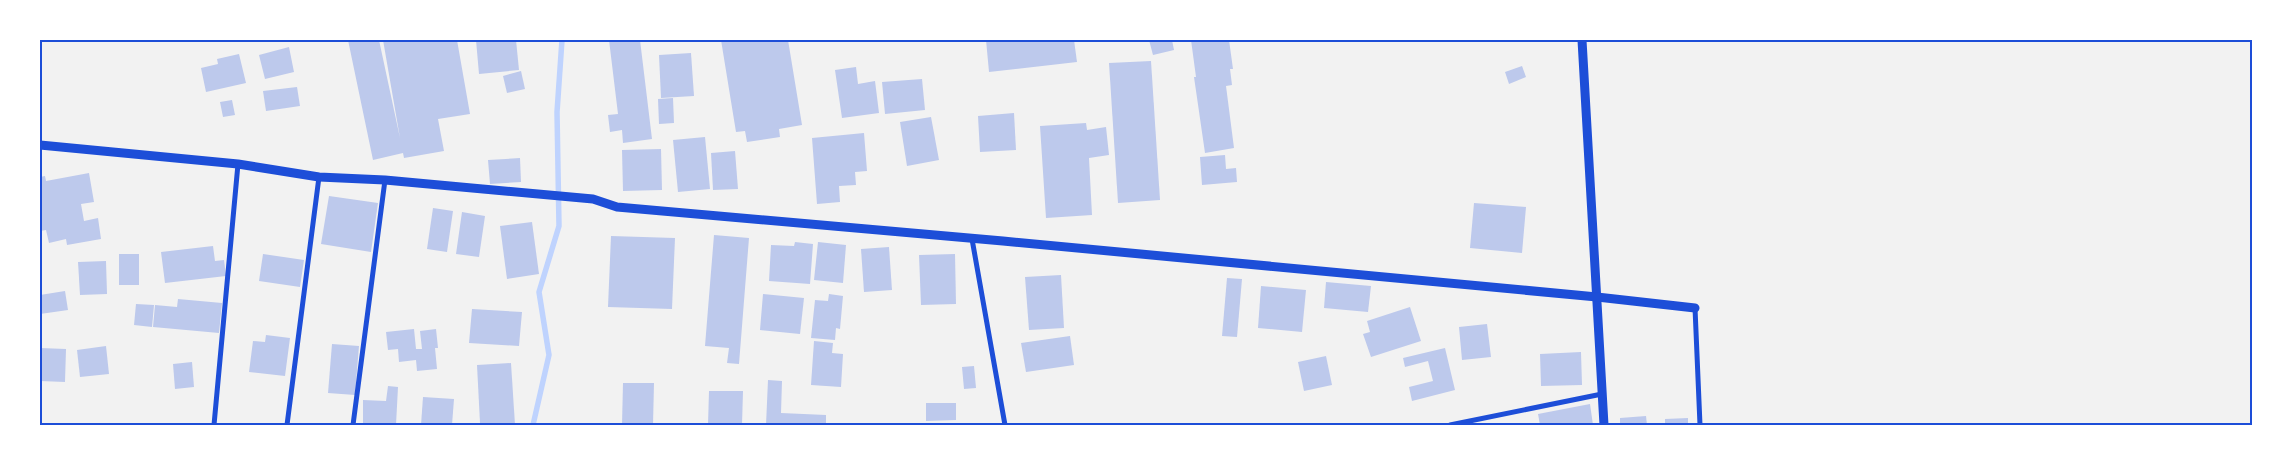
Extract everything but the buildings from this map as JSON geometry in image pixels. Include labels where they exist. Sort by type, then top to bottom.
[{"type":"street","points":[[1582,40],[1604,425]]},
{"type":"street","points":[[40,145],[238,164],[318,177],[385,180],[594,199],[617,207],[1004,241],[1597,297],[1694,308],[1700,425]]},
{"type":"street","points":[[214,425],[238,164]]},
{"type":"street","points":[[287,425],[318,177]]},
{"type":"street","points":[[353,425],[385,180]]},
{"type":"street","points":[[972,239],[1005,425]]},
{"type":"street","points":[[1450,425],[1602,394]]},
{"type":"waterway","points":[[533,425],[549,355],[539,292],[559,226],[557,112],[562,40]]}]
